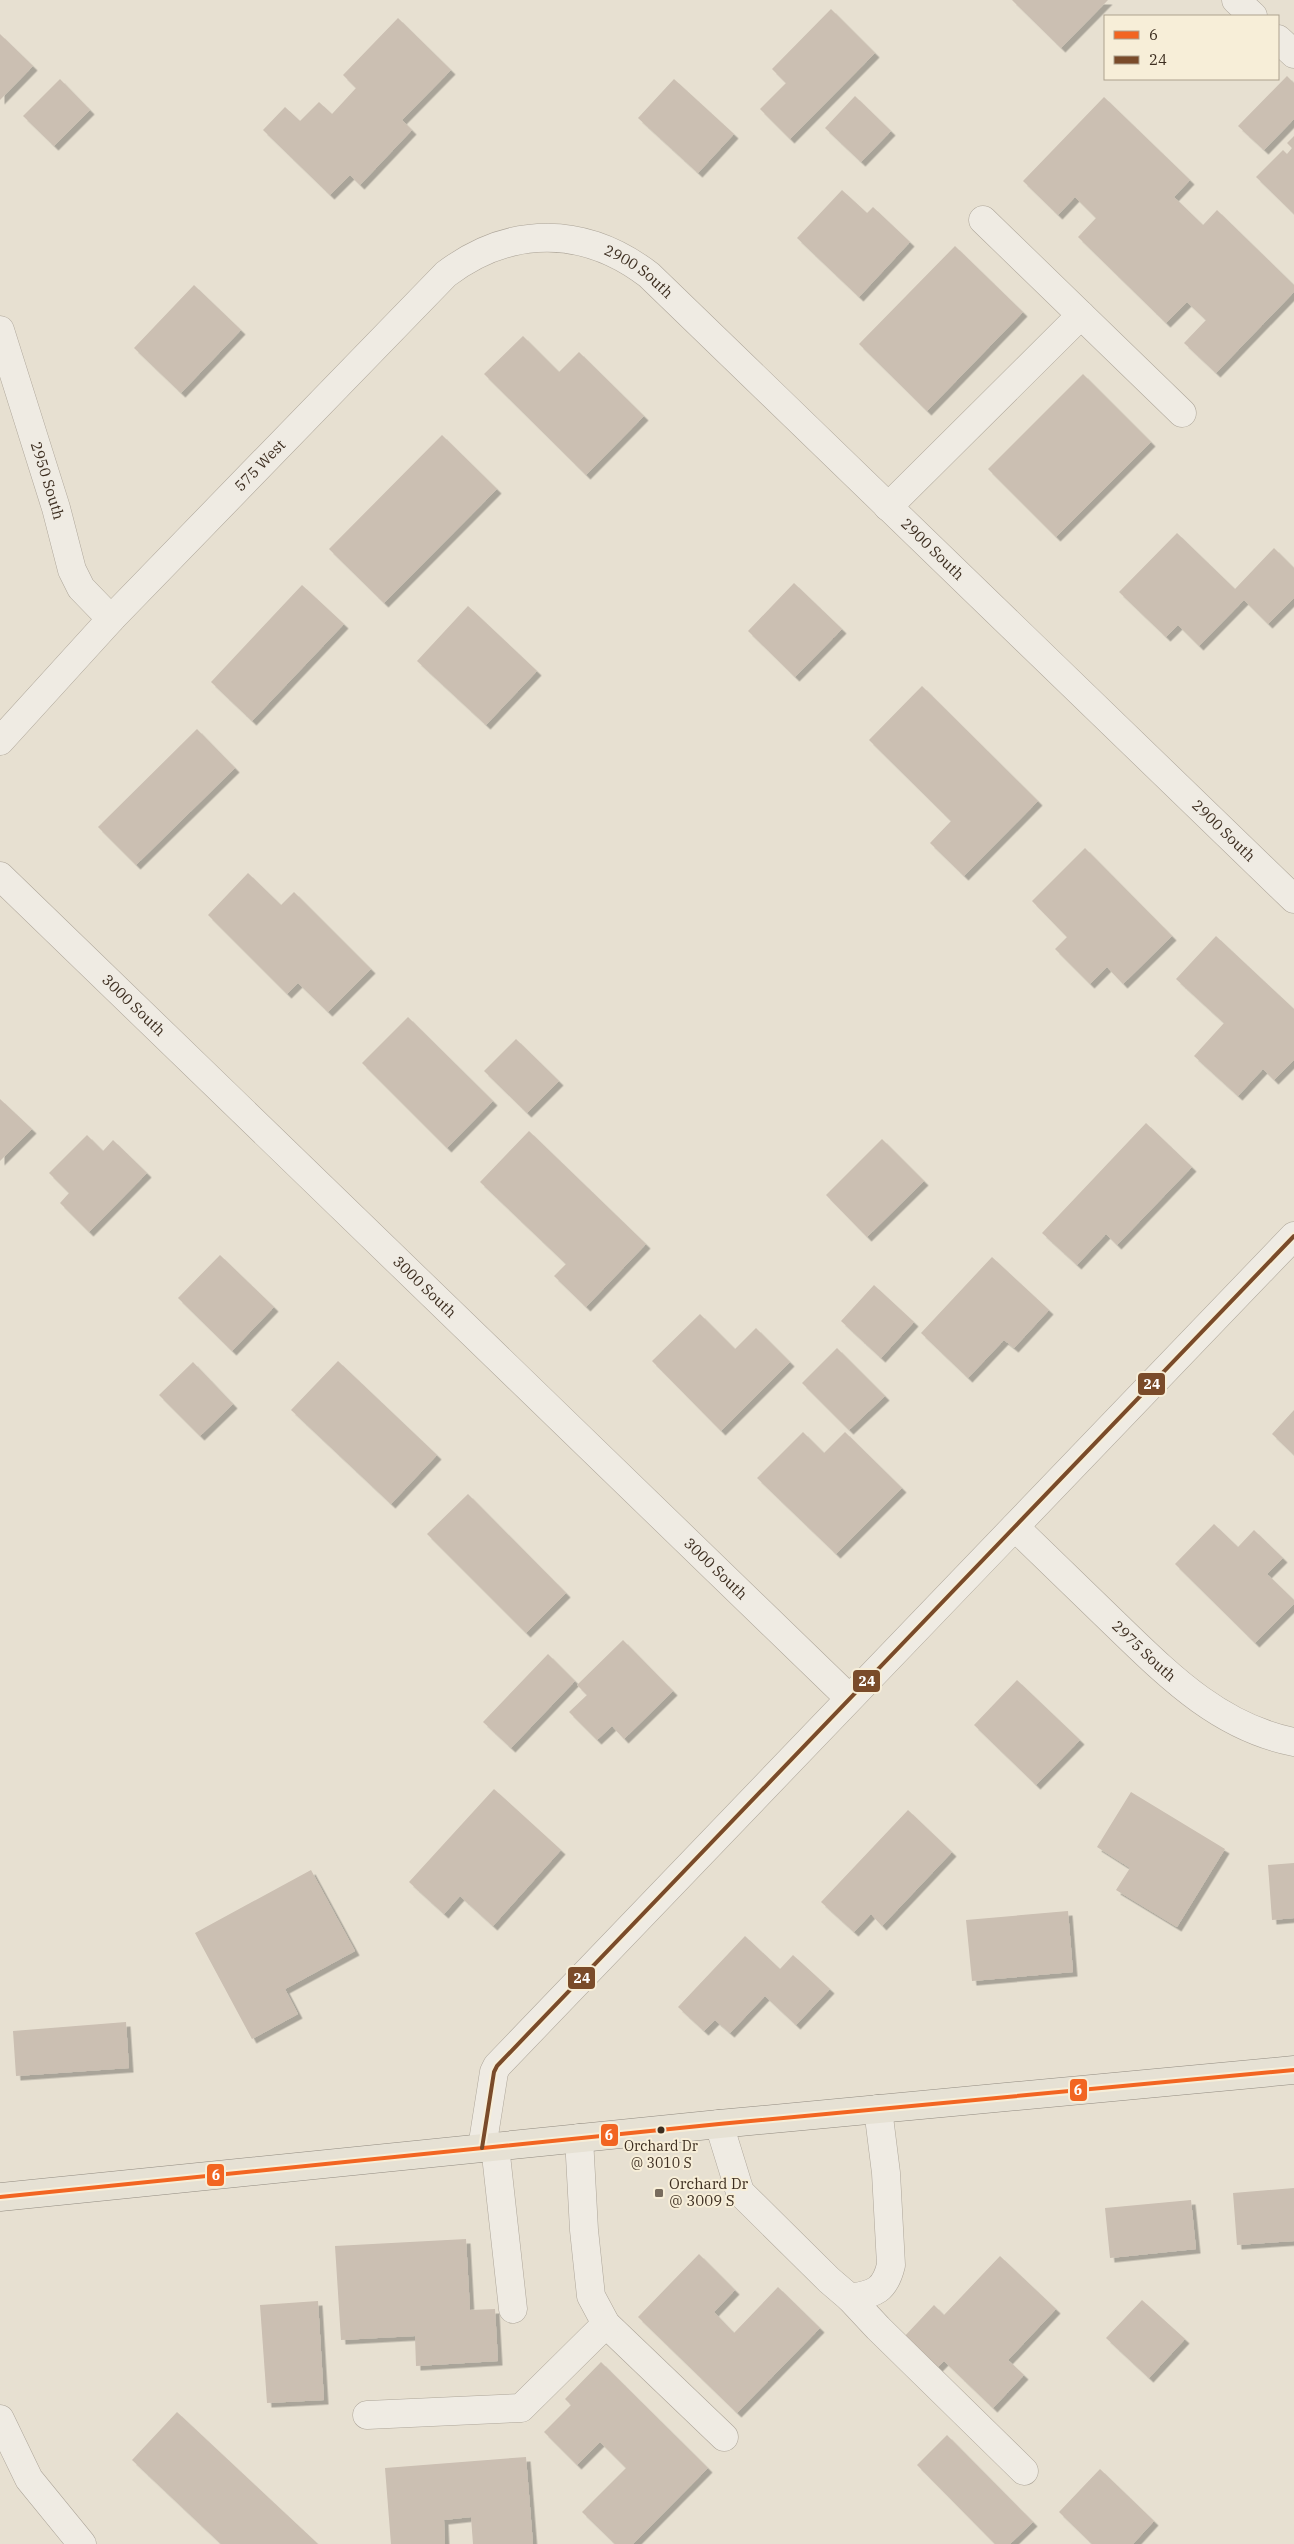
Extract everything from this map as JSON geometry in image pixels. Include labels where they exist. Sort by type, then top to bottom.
[{"type":"main road","points":[[0,2197],[719,2124],[1294,2070]]},
{"type":"street","points":[[1236,0],[1252,15]]},
{"type":"street","points":[[1279,40],[1294,54]]},
{"type":"street","points":[[983,220],[1182,412]]},
{"type":"street","name":"2900 South","points":[[550,238],[572,240],[608,250],[629,260],[649,275],[1294,899]]},
{"type":"street","name":"575 West","points":[[0,741],[112,619],[446,274],[465,260],[503,243],[550,238]]},
{"type":"street","points":[[888,507],[1081,314]]},
{"type":"street","name":"2950 South","points":[[0,330],[56,508],[72,570],[81,588],[112,619]]},
{"type":"street","name":"3000 South","points":[[0,876],[850,1698]]},
{"type":"street","points":[[513,2309],[488,2147],[494,2072],[497,2066],[1294,1236]]},
{"type":"street","name":"2975 South","points":[[1014,1527],[1176,1683],[1207,1706],[1241,1725],[1294,1742]]},
{"type":"street","points":[[850,2298],[867,2295],[880,2288],[888,2279],[890,2264],[886,2173],[878,2109]]},
{"type":"street","points":[[719,2124],[740,2192],[1024,2471]]},
{"type":"street","points":[[579,2138],[584,2230],[591,2296],[606,2324],[724,2437]]},
{"type":"street","points":[[367,2415],[521,2408],[606,2324]]},
{"type":"street","points":[[0,2419],[30,2479],[82,2544]]},
{"type":"building","points":[[1012,0],[1108,0],[1061,48]]},
{"type":"building","points":[[831,9],[875,53],[790,139],[760,109],[786,83],[772,69]]},
{"type":"building","points":[[398,18],[451,70],[402,120],[412,130],[360,185],[350,175],[330,195],[263,130],[285,107],[300,121],[319,102],[332,114],[356,88],[343,75]]},
{"type":"building","points":[[0,34],[33,66],[0,100]]},
{"type":"building","points":[[1287,76],[1294,83],[1294,119],[1264,150],[1238,126]]},
{"type":"building","points":[[60,79],[90,110],[54,146],[23,116]]},
{"type":"building","points":[[674,79],[734,134],[698,173],[638,118]]},
{"type":"building","points":[[855,96],[891,131],[861,162],[825,128]]},
{"type":"building","points":[[1104,97],[1190,180],[1174,197],[1203,225],[1217,210],[1294,285],[1294,292],[1216,373],[1184,343],[1206,320],[1187,302],[1166,323],[1078,237],[1096,218],[1075,197],[1058,215],[1023,181]]},
{"type":"building","points":[[1294,136],[1294,214],[1256,177],[1283,150],[1287,154],[1292,148],[1287,143]]},
{"type":"building","points":[[842,190],[867,213],[873,207],[910,242],[859,297],[797,238]]},
{"type":"building","points":[[955,246],[1023,312],[927,411],[859,344]]},
{"type":"building","points":[[194,285],[241,330],[181,393],[134,348]]},
{"type":"building","points":[[523,336],[559,372],[579,352],[644,416],[586,475],[484,374]]},
{"type":"building","points":[[1083,374],[1151,442],[1056,537],[988,469]]},
{"type":"building","points":[[442,435],[497,489],[384,603],[329,549]]},
{"type":"building","points":[[1177,533],[1235,589],[1274,548],[1294,568],[1294,598],[1268,624],[1244,600],[1199,646],[1178,625],[1166,637],[1119,592]]},
{"type":"building","points":[[794,583],[842,629],[795,677],[748,631]]},
{"type":"building","points":[[302,585],[344,624],[252,721],[211,682]]},
{"type":"building","points":[[468,606],[537,671],[486,725],[417,661]]},
{"type":"building","points":[[922,686],[1038,801],[964,876],[930,843],[951,821],[869,740]]},
{"type":"building","points":[[197,729],[235,768],[136,865],[98,827]]},
{"type":"building","points":[[1085,848],[1172,936],[1123,984],[1107,967],[1090,984],[1055,949],[1067,937],[1032,901]]},
{"type":"building","points":[[248,873],[281,905],[294,892],[371,969],[328,1012],[298,983],[287,994],[208,915]]},
{"type":"building","points":[[1216,936],[1294,1009],[1294,1060],[1274,1080],[1263,1069],[1238,1096],[1194,1056],[1224,1023],[1176,979]]},
{"type":"building","points":[[408,1017],[493,1101],[447,1148],[362,1063]]},
{"type":"building","points":[[516,1039],[559,1081],[527,1113],[484,1071]]},
{"type":"building","points":[[0,1099],[32,1129],[0,1161]]},
{"type":"building","points":[[1146,1123],[1192,1167],[1117,1245],[1106,1234],[1077,1265],[1042,1233]]},
{"type":"building","points":[[529,1131],[646,1244],[586,1307],[554,1276],[566,1264],[480,1182]]},
{"type":"building","points":[[87,1135],[103,1151],[113,1140],[147,1173],[89,1232],[60,1203],[69,1193],[49,1173]]},
{"type":"building","points":[[882,1139],[924,1181],[867,1237],[826,1195]]},
{"type":"building","points":[[220,1255],[274,1307],[232,1351],[178,1298]]},
{"type":"building","points":[[992,1257],[1049,1310],[1014,1348],[1004,1340],[968,1378],[921,1333]]},
{"type":"building","points":[[874,1285],[914,1322],[881,1358],[841,1321]]},
{"type":"building","points":[[700,1314],[735,1349],[756,1328],[790,1362],[721,1431],[652,1361]]},
{"type":"building","points":[[837,1348],[885,1396],[849,1430],[802,1383]]},
{"type":"building","points":[[338,1361],[437,1455],[391,1504],[291,1410]]},
{"type":"building","points":[[193,1362],[233,1404],[200,1436],[159,1395]]},
{"type":"building","points":[[1294,1410],[1294,1455],[1272,1434]]},
{"type":"building","points":[[803,1432],[824,1453],[845,1432],[902,1488],[836,1554],[757,1478]]},
{"type":"building","points":[[468,1494],[566,1593],[526,1633],[427,1534]]},
{"type":"building","points":[[1214,1524],[1238,1547],[1254,1530],[1283,1558],[1267,1574],[1294,1600],[1294,1604],[1255,1643],[1175,1564]]},
{"type":"building","points":[[623,1640],[673,1691],[624,1739],[612,1726],[597,1740],[569,1712],[587,1695],[577,1685]]},
{"type":"building","points":[[548,1654],[575,1681],[511,1748],[483,1722]]},
{"type":"building","points":[[1017,1680],[1080,1740],[1036,1785],[974,1725]]},
{"type":"building","points":[[494,1789],[561,1850],[493,1926],[460,1896],[444,1914],[409,1882]]},
{"type":"building","points":[[1131,1792],[1225,1849],[1177,1927],[1116,1890],[1130,1868],[1097,1847]]},
{"type":"building","points":[[908,1810],[952,1852],[882,1926],[871,1914],[854,1932],[821,1902]]},
{"type":"building","points":[[1294,1863],[1294,1918],[1272,1920],[1268,1865]]},
{"type":"building","points":[[311,1870],[355,1951],[285,1989],[298,2014],[252,2039],[195,1933]]},
{"type":"building","points":[[1068,1911],[1073,1972],[972,1981],[966,1920]]},
{"type":"building","points":[[745,1936],[780,1969],[793,1955],[830,1989],[796,2025],[765,1996],[730,2033],[715,2020],[704,2031],[678,2007]]},
{"type":"building","points":[[126,2022],[129,2068],[16,2076],[13,2031]]},
{"type":"building","points":[[1294,2188],[1294,2241],[1237,2245],[1233,2193]]},
{"type":"building","points":[[1191,2200],[1196,2249],[1110,2258],[1105,2208]]},
{"type":"building","points":[[466,2239],[470,2310],[495,2309],[498,2361],[416,2366],[415,2336],[341,2340],[335,2246]]},
{"type":"building","points":[[699,2254],[735,2290],[714,2312],[734,2333],[778,2287],[820,2328],[737,2413],[638,2317]]},
{"type":"building","points":[[1000,2256],[1056,2309],[1008,2360],[1024,2375],[993,2408],[944,2361],[935,2370],[902,2339],[934,2305],[944,2315]]},
{"type":"building","points":[[1142,2300],[1185,2339],[1149,2378],[1106,2338]]},
{"type":"building","points":[[318,2301],[324,2400],[267,2403],[260,2305]]},
{"type":"building","points":[[601,2362],[708,2468],[633,2544],[615,2544],[582,2512],[626,2468],[600,2442],[577,2465],[544,2432],[571,2405],[565,2399]]},
{"type":"building","points":[[177,2412],[318,2544],[221,2544],[132,2460]]},
{"type":"building","points":[[947,2435],[1033,2522],[1010,2544],[995,2544],[917,2465]]},
{"type":"building","points":[[526,2457],[533,2544],[473,2544],[471,2517],[444,2520],[445,2544],[391,2544],[385,2468]]},
{"type":"building","points":[[1100,2469],[1154,2521],[1133,2544],[1092,2544],[1059,2512]]},
{"type":"transit line","name":"24","points":[[482,2148],[494,2072],[497,2066],[1294,1236]]},
{"type":"transit line","name":"6","points":[[0,2197],[719,2124],[1294,2070]]},
{"type":"place","name":"Orchard Dr @ 3010 S","points":[[661,2130]]},
{"type":"place","name":"Orchard Dr @ 3009 S","points":[[659,2193]]}]
